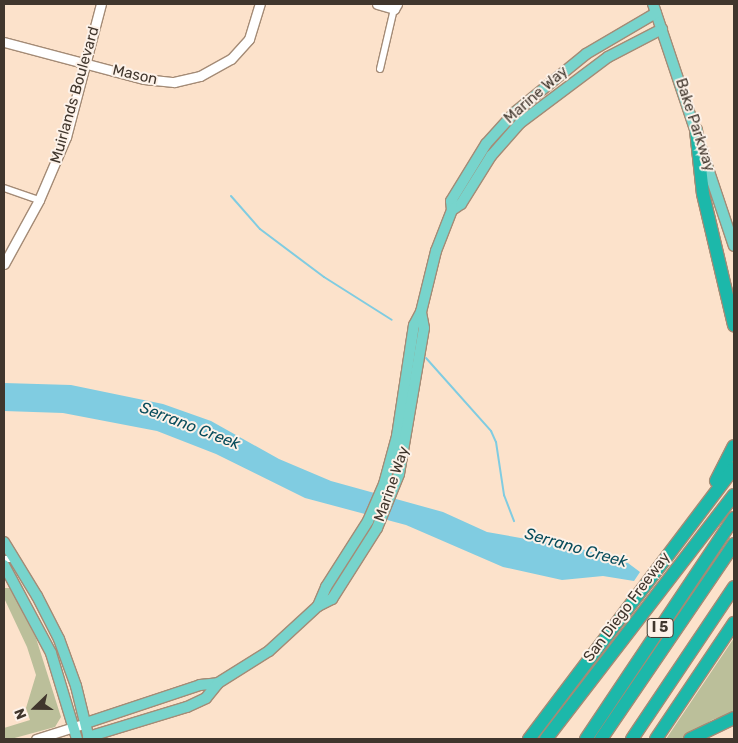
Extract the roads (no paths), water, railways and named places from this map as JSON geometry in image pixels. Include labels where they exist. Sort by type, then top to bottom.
[{"type":"highway","points":[[696,130],[703,194],[734,325]]},
{"type":"highway","points":[[700,513],[734,446]]},
{"type":"highway","points":[[529,739],[734,468]]},
{"type":"highway","name":"San Diego Freeway","points":[[546,739],[734,495]]},
{"type":"highway","name":"I 5","points":[[586,739],[734,518]]},
{"type":"highway","points":[[594,739],[734,530]]},
{"type":"highway","points":[[601,739],[734,544]]},
{"type":"highway","points":[[608,739],[734,555]]},
{"type":"highway","name":"I 5","points":[[626,739],[646,715],[734,587]]},
{"type":"highway","points":[[656,739],[734,623]]},
{"type":"highway","points":[[632,739],[646,715]]},
{"type":"highway","points":[[690,739],[734,718]]},
{"type":"main road","name":"Muirlands Boulevard","points":[[4,264],[39,200],[66,137],[101,4]]},
{"type":"main road","name":"Mason","points":[[4,42],[158,82],[174,82],[200,76],[224,64],[238,52],[251,35],[260,4]]},
{"type":"main road","points":[[378,4],[396,7]]},
{"type":"main road","name":"Bake Parkway","points":[[655,8],[734,246]]},
{"type":"main road","name":"Marine Way","points":[[83,739],[187,707],[206,698],[218,683],[269,651],[318,606],[326,587],[368,521],[384,484],[397,436],[414,326],[421,312],[436,251],[452,210],[451,201],[481,151],[515,112],[586,54],[655,8]]},
{"type":"main road","name":"Marine Way","points":[[452,210],[461,204],[491,156],[520,123],[574,79],[628,45],[662,29]]},
{"type":"main road","points":[[4,542],[59,639],[86,724],[83,739]]},
{"type":"main road","points":[[5,568],[51,652],[74,728],[83,739]]},
{"type":"main road","name":"Marine Way","points":[[36,739],[200,685],[218,683]]},
{"type":"street","points":[[380,69],[396,7]]},
{"type":"street","points":[[4,188],[39,200]]},
{"type":"street","points":[[4,559],[15,559]]},
{"type":"street","points":[[5,568],[15,559]]},
{"type":"water","name":"Serrano Creek","points":[[4,383],[71,385],[163,404],[211,421],[279,459],[331,481],[443,512],[487,532],[582,549],[628,563],[640,572],[634,581],[603,576],[562,580],[503,567],[406,525],[305,498],[216,454],[157,431],[63,413],[4,411]]},
{"type":"waterway","points":[[231,196],[260,229],[324,277],[392,320]]},
{"type":"waterway","points":[[426,358],[491,431],[496,442],[504,495],[514,521]]},
{"type":"waterway","name":"Serrano Creek","points":[[524,535],[530,543]]}]
